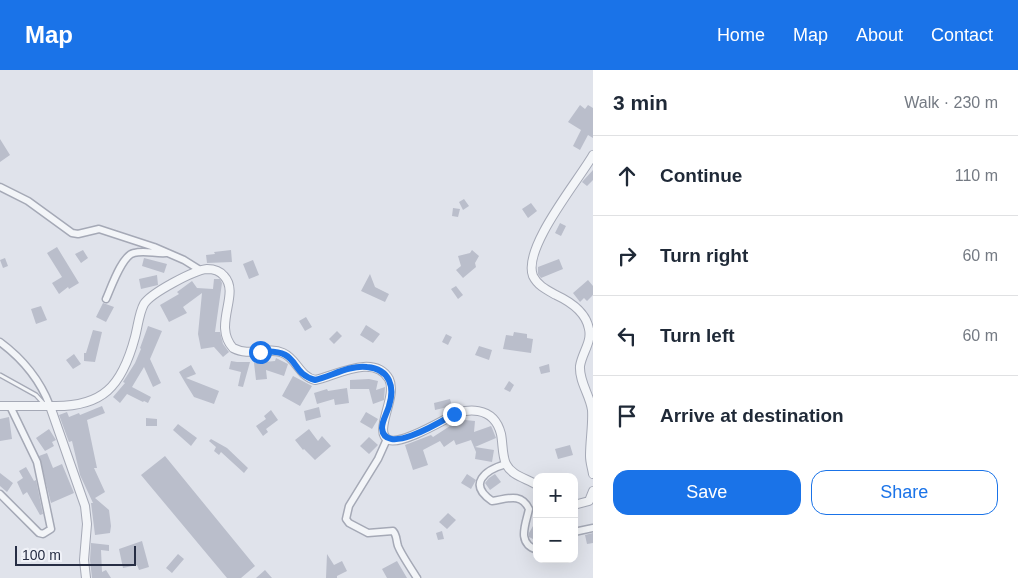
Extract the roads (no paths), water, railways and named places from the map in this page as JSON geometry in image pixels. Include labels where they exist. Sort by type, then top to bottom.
[{"type":"street","points":[[593,155],[565,196],[543,235],[534,254],[532,266],[533,275],[540,286],[572,304],[584,316],[588,324],[590,337],[580,366],[582,380],[592,410],[590,456],[593,474]]},
{"type":"street","points":[[0,187],[28,201],[72,233],[78,234],[99,229],[167,252],[200,270]]},
{"type":"street","points":[[106,299],[121,267],[130,254],[135,252],[167,252]]},
{"type":"street","points":[[0,406],[76,405],[101,396],[116,383],[126,364],[140,313],[148,299],[200,270],[213,269],[218,271],[228,282],[229,295],[224,330],[225,337],[233,348],[248,353],[275,351],[282,353],[295,362],[302,373],[308,378],[315,380],[359,367],[367,367],[382,372],[388,377],[392,386],[389,407],[382,427],[387,439],[378,459],[349,506],[346,519],[348,523],[368,534],[393,530],[396,533],[397,544],[400,550],[417,578]]},
{"type":"street","points":[[0,342],[20,359],[44,388],[48,406],[85,506],[87,524],[84,555],[86,578]]},
{"type":"street","points":[[0,494],[39,533],[43,534],[51,529],[37,462],[10,406]]},
{"type":"street","points":[[387,439],[399,440],[431,427],[454,414],[472,409],[480,411],[495,421],[501,435],[506,464],[518,476],[533,484]]},
{"type":"street","points":[[506,464],[496,466],[485,473],[480,481],[480,488],[483,495],[492,501],[516,497],[526,503],[529,509],[523,531],[524,540],[527,545],[533,548]]},
{"type":"street","points":[[578,504],[589,501],[593,491]]},
{"type":"street","points":[[578,531],[593,528]]},
{"type":"lane","points":[[0,376],[36,395],[48,406]]}]
